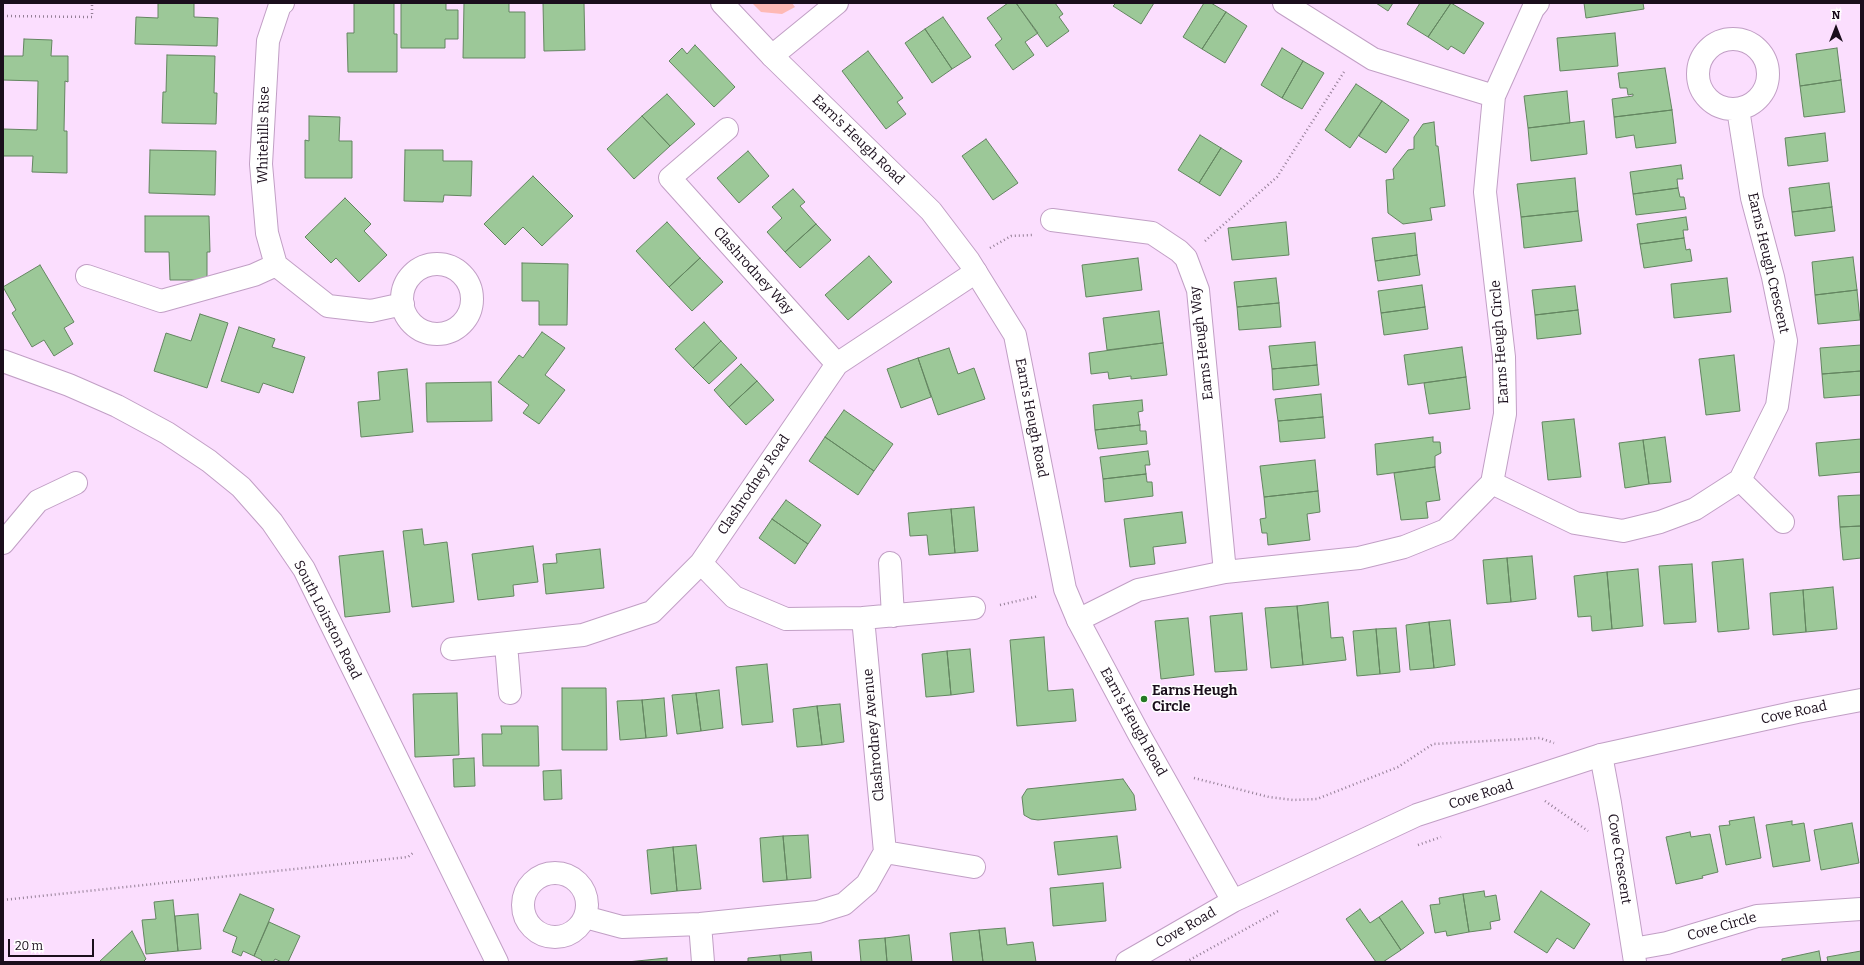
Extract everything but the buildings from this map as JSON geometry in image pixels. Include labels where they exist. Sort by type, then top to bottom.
[{"type":"street","name":"Earn's Heugh Road","points":[[722,3],[772,56],[931,211],[972,266],[1014,335],[1065,589],[1078,620],[1169,788],[1233,901]]},
{"type":"street","points":[[772,56],[837,3]]},
{"type":"street","points":[[1284,3],[1373,59],[1494,96]]},
{"type":"street","name":"Earns Heugh Circle","points":[[1492,483],[1505,414],[1504,357],[1485,192],[1494,96],[1533,9],[1538,3]]},
{"type":"street","name":"Whitehills Rise","points":[[276,265],[267,233],[261,164],[268,41],[280,4]]},
{"type":"street","name":"Earns Heugh Crescent","points":[[1738,109],[1752,198],[1773,277],[1786,341],[1777,406],[1740,480]]},
{"type":"street","name":"Clashrodney Way","points":[[727,129],[670,178],[837,364]]},
{"type":"street","points":[[1052,220],[1152,233],[1179,251],[1186,258]]},
{"type":"street","name":"Earns Heugh Way","points":[[1186,258],[1198,290],[1225,572]]},
{"type":"street","points":[[87,276],[161,301],[254,276],[276,265],[328,306],[371,311],[403,304]]},
{"type":"street","name":"Clashrodney Road","points":[[452,649],[583,635],[652,612],[701,563],[837,364],[972,266]]},
{"type":"street","name":"South Loirston Road","points":[[3,360],[69,385],[117,406],[167,433],[209,461],[240,487],[272,522],[304,569],[388,744],[435,835],[497,962]]},
{"type":"street","points":[[1078,620],[1138,590],[1225,572],[1359,558],[1404,547],[1446,530],[1492,483],[1575,523],[1623,531],[1660,522],[1695,509],[1740,480],[1782,522]]},
{"type":"street","points":[[3,543],[38,501],[76,484]]},
{"type":"street","points":[[701,563],[734,596],[786,619],[863,618],[974,608]]},
{"type":"street","points":[[890,563],[893,616]]},
{"type":"street","name":"Clashrodney Avenue","points":[[863,618],[885,852]]},
{"type":"street","points":[[506,644],[510,693]]},
{"type":"street","name":"Cove Road","points":[[1127,962],[1233,901],[1417,816],[1601,755],[1797,712],[1861,700]]},
{"type":"street","name":"Cove Crescent","points":[[1601,755],[1634,956]]},
{"type":"street","points":[[585,917],[622,927],[700,924],[818,912],[844,904],[867,884],[885,852],[974,867]]},
{"type":"street","name":"Cove Circle","points":[[1634,956],[1667,943],[1757,916],[1861,909]]},
{"type":"street","points":[[700,924],[703,962]]},
{"type":"path","points":[[3,16],[92,17],[92,3]]},
{"type":"path","points":[[1186,258],[1277,177],[1358,49]]},
{"type":"path","points":[[972,266],[1011,236],[1037,234],[1052,220]]},
{"type":"path","points":[[974,608],[1003,605],[1065,589]]},
{"type":"path","points":[[1169,788],[1193,778],[1269,797],[1293,800],[1317,799],[1398,767],[1433,744],[1540,738],[1554,742],[1565,767]]},
{"type":"path","points":[[1541,799],[1589,831]]},
{"type":"path","points":[[3,900],[408,858],[435,835]]},
{"type":"path","points":[[1417,846],[1446,835]]},
{"type":"path","points":[[1186,962],[1282,908]]},
{"type":"shaded area","points":[[752,3],[792,3],[795,7],[782,14],[761,12]]},
{"type":"place","name":"Earns Heugh Circle","points":[[1144,699]]}]
